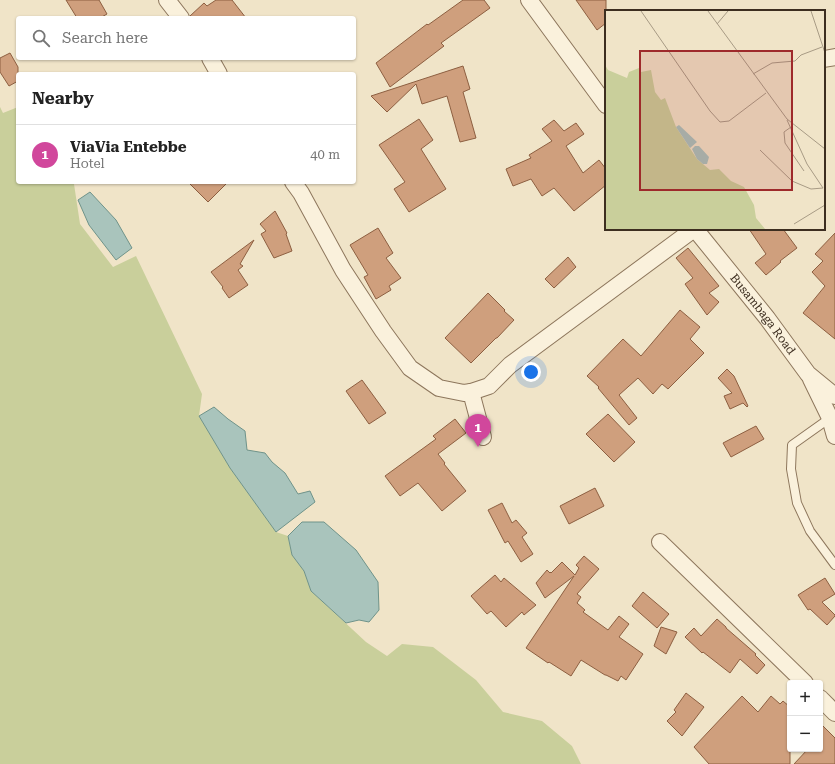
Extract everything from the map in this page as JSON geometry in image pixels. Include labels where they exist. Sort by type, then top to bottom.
[{"type":"street","points":[[167,0],[179,16]]},
{"type":"street","points":[[529,0],[605,104]]},
{"type":"street","points":[[825,59],[835,57]]},
{"type":"street","points":[[211,60],[218,72]]},
{"type":"street","points":[[294,184],[301,193],[343,270],[383,331],[410,368],[439,388],[464,393],[489,386],[510,365],[693,230]]},
{"type":"street","name":"Busambaga Road","points":[[695,230],[767,318],[808,374],[835,396]]},
{"type":"street","points":[[808,374],[830,418],[835,436]]},
{"type":"street","points":[[472,392],[483,437]]},
{"type":"street","points":[[660,542],[802,680]]},
{"type":"street","points":[[823,701],[835,713]]},
{"type":"lane","points":[[830,418],[792,445],[791,469],[797,503],[810,531],[835,565]]},
{"type":"green space","points":[[0,107],[3,113],[16,108],[16,184],[74,184],[80,224],[113,267],[136,256],[202,394],[199,416],[230,468],[276,532],[288,536],[292,555],[304,571],[311,591],[366,642],[387,656],[402,644],[433,647],[476,680],[503,712],[542,721],[572,746],[581,764],[0,764]]},
{"type":"water","points":[[90,192],[116,220],[132,248],[116,260],[89,225],[78,200]]},
{"type":"water","points":[[214,407],[245,431],[247,450],[265,453],[272,462],[285,473],[298,494],[310,491],[315,502],[276,532],[230,468],[199,416]]},
{"type":"water","points":[[302,522],[324,522],[356,550],[378,582],[379,610],[369,622],[359,620],[346,623],[311,591],[304,571],[292,555],[288,536]]},
{"type":"building","points":[[66,0],[99,0],[107,14],[104,16],[76,16]]},
{"type":"building","points":[[216,0],[232,0],[244,16],[190,16],[204,3],[207,6]]},
{"type":"building","points":[[463,0],[484,0],[490,8],[441,43],[444,46],[390,87],[376,63],[427,24],[428,25]]},
{"type":"building","points":[[576,0],[606,0],[605,24],[597,30]]},
{"type":"building","points":[[10,53],[18,67],[18,72],[16,72],[16,82],[9,86],[0,72],[0,58]]},
{"type":"building","points":[[463,66],[470,89],[463,92],[476,138],[460,142],[447,96],[422,104],[416,84],[387,112],[371,96]]},
{"type":"building","points":[[419,119],[433,140],[421,149],[446,189],[409,212],[394,189],[405,182],[379,145]]},
{"type":"building","points":[[554,120],[564,131],[576,123],[584,134],[566,146],[583,173],[599,160],[605,168],[605,186],[574,211],[554,188],[542,196],[531,179],[513,186],[506,169],[531,158],[529,155],[552,141],[542,129]]},
{"type":"building","points":[[190,184],[226,184],[208,202]]},
{"type":"building","points":[[275,211],[287,233],[286,234],[292,251],[274,258],[261,234],[266,231],[260,224]]},
{"type":"building","points":[[378,228],[393,253],[386,258],[401,278],[389,286],[391,290],[376,299],[364,277],[368,275],[350,245]]},
{"type":"building","points":[[750,230],[784,230],[797,248],[780,261],[781,262],[766,275],[755,263],[766,254]]},
{"type":"building","points":[[835,233],[835,339],[803,313],[825,286],[812,272],[823,261],[815,254]]},
{"type":"building","points":[[254,240],[240,264],[243,266],[238,270],[248,285],[229,298],[222,288],[223,287],[211,272]]},
{"type":"building","points":[[688,248],[719,286],[709,293],[719,302],[707,315],[685,284],[693,278],[676,258]]},
{"type":"building","points":[[568,257],[576,267],[554,288],[545,279]]},
{"type":"building","points":[[488,293],[514,320],[471,363],[445,338]]},
{"type":"building","points":[[680,310],[700,327],[690,339],[704,353],[668,389],[662,384],[653,394],[638,378],[619,395],[637,418],[629,425],[598,388],[599,387],[587,376],[623,339],[641,356]]},
{"type":"building","points":[[727,369],[734,376],[748,406],[747,407],[743,403],[730,409],[724,396],[732,393],[718,378]]},
{"type":"building","points":[[362,380],[386,413],[369,424],[346,391]]},
{"type":"building","points":[[608,414],[635,442],[614,462],[586,434]]},
{"type":"building","points":[[455,419],[466,433],[438,454],[445,463],[444,464],[466,491],[442,511],[418,483],[400,496],[385,476],[436,439],[433,436]]},
{"type":"building","points":[[756,426],[764,439],[731,457],[723,443]]},
{"type":"building","points":[[595,488],[604,506],[569,524],[560,506]]},
{"type":"building","points":[[502,503],[512,523],[516,520],[527,533],[522,537],[533,554],[521,562],[508,541],[505,543],[488,510]]},
{"type":"building","points":[[584,556],[599,569],[577,594],[581,597],[577,603],[585,610],[583,612],[608,630],[619,616],[629,624],[619,637],[643,654],[626,680],[621,676],[618,681],[581,660],[571,676],[526,648],[574,576],[545,598],[536,583],[547,570],[551,573],[562,562],[575,575],[579,568],[576,565]]},
{"type":"building","points":[[495,575],[501,582],[504,578],[536,605],[524,615],[522,612],[506,627],[491,611],[487,614],[471,596]]},
{"type":"building","points":[[825,578],[835,594],[822,602],[835,615],[827,625],[810,609],[808,610],[798,595]]},
{"type":"building","points":[[643,592],[669,614],[657,628],[632,606]]},
{"type":"building","points":[[717,619],[756,654],[755,655],[765,665],[757,674],[740,659],[730,673],[703,652],[702,653],[685,637],[694,628],[701,636]]},
{"type":"building","points":[[661,627],[677,632],[666,654],[654,646]]},
{"type":"building","points":[[686,693],[704,707],[682,736],[667,721],[676,712],[674,710]]},
{"type":"building","points":[[742,696],[758,712],[771,696],[780,704],[783,701],[787,704],[787,752],[790,752],[790,764],[709,764],[694,747]]},
{"type":"building","points":[[823,726],[835,738],[835,764],[794,764],[805,752],[823,752]]},
{"type":"place","name":"ViaVia Entebbe","points":[[478,447]]}]
